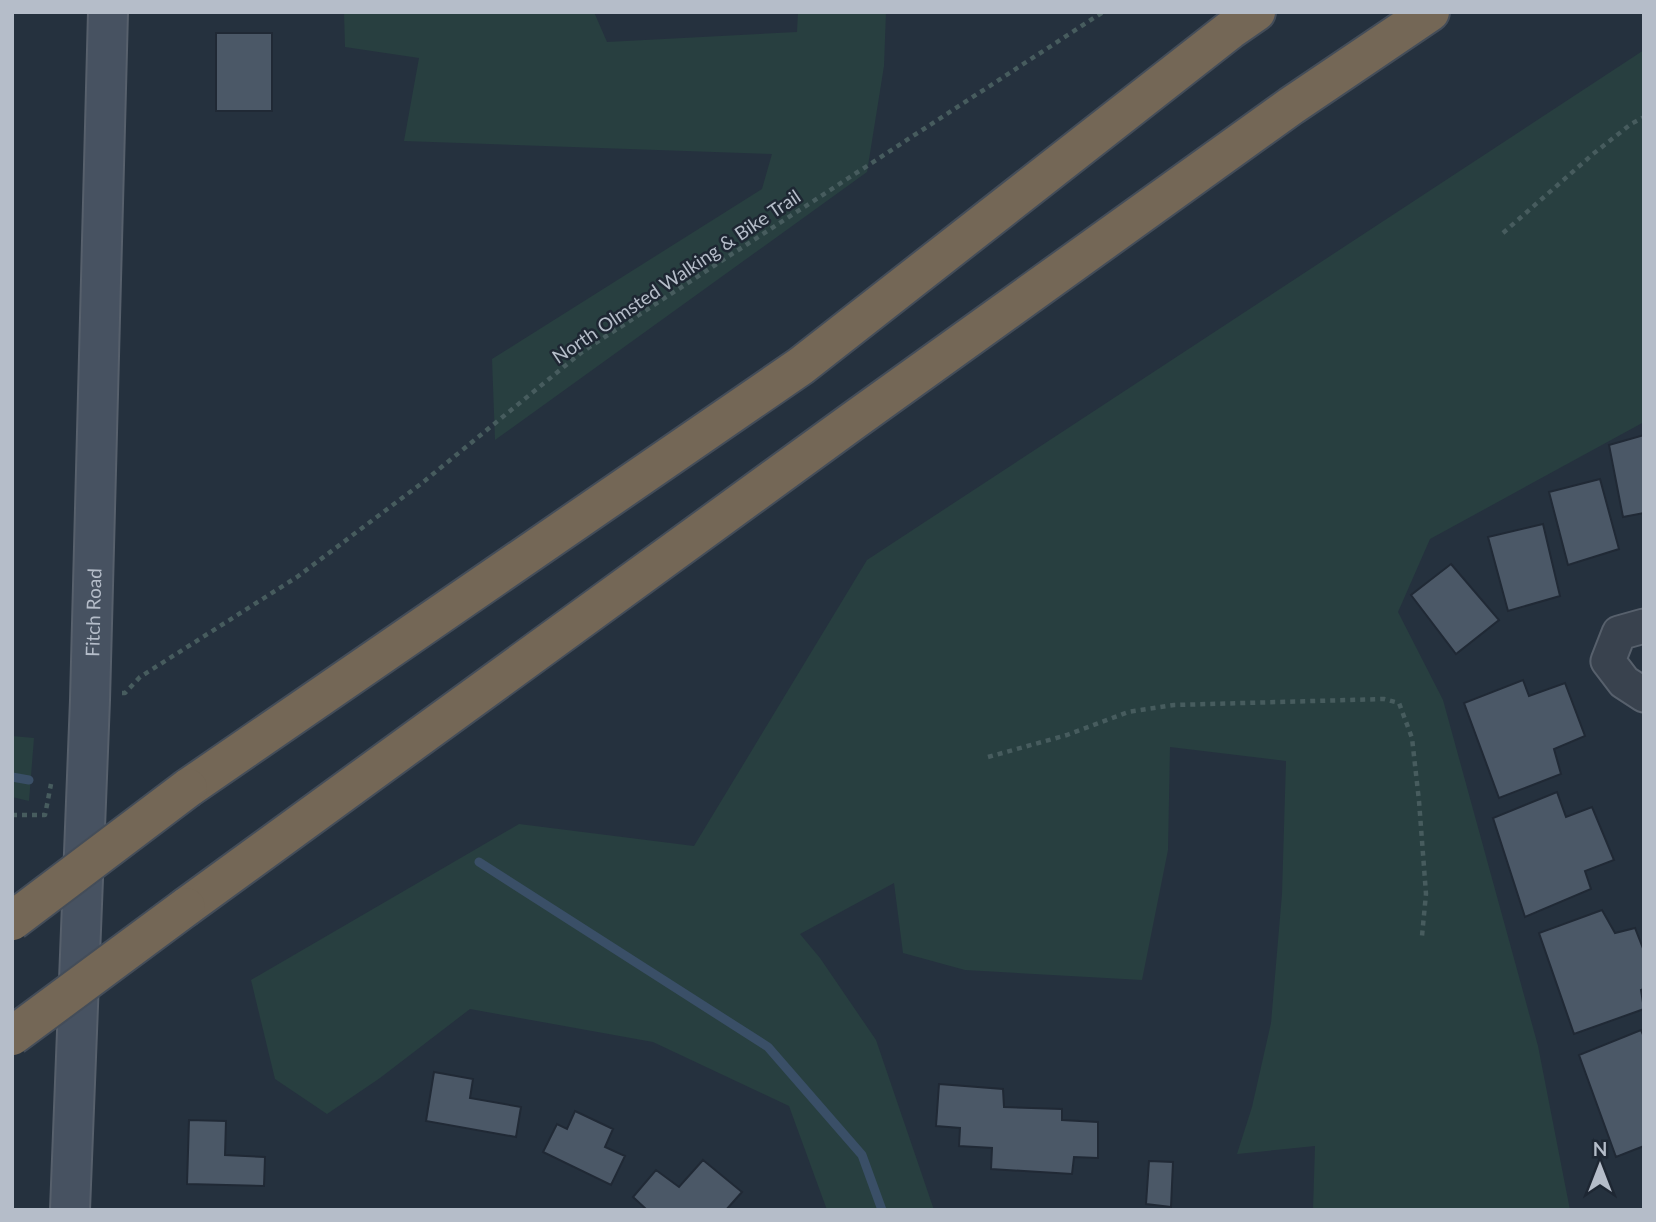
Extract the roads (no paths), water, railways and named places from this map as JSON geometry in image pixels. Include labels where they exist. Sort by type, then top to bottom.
[{"type":"highway","points":[[12,921],[188,788],[801,366],[1256,12]]},
{"type":"highway","points":[[12,1036],[864,413],[1291,106],[1430,12]]},
{"type":"street","name":"Fitch Road","points":[[70,1210],[90,700],[108,12]]},
{"type":"street","points":[[1644,626],[1619,634],[1608,662],[1624,682],[1644,695]]},
{"type":"waterway","points":[[12,777],[29,780]]},
{"type":"waterway","points":[[479,862],[768,1047],[862,1155],[882,1210]]}]
